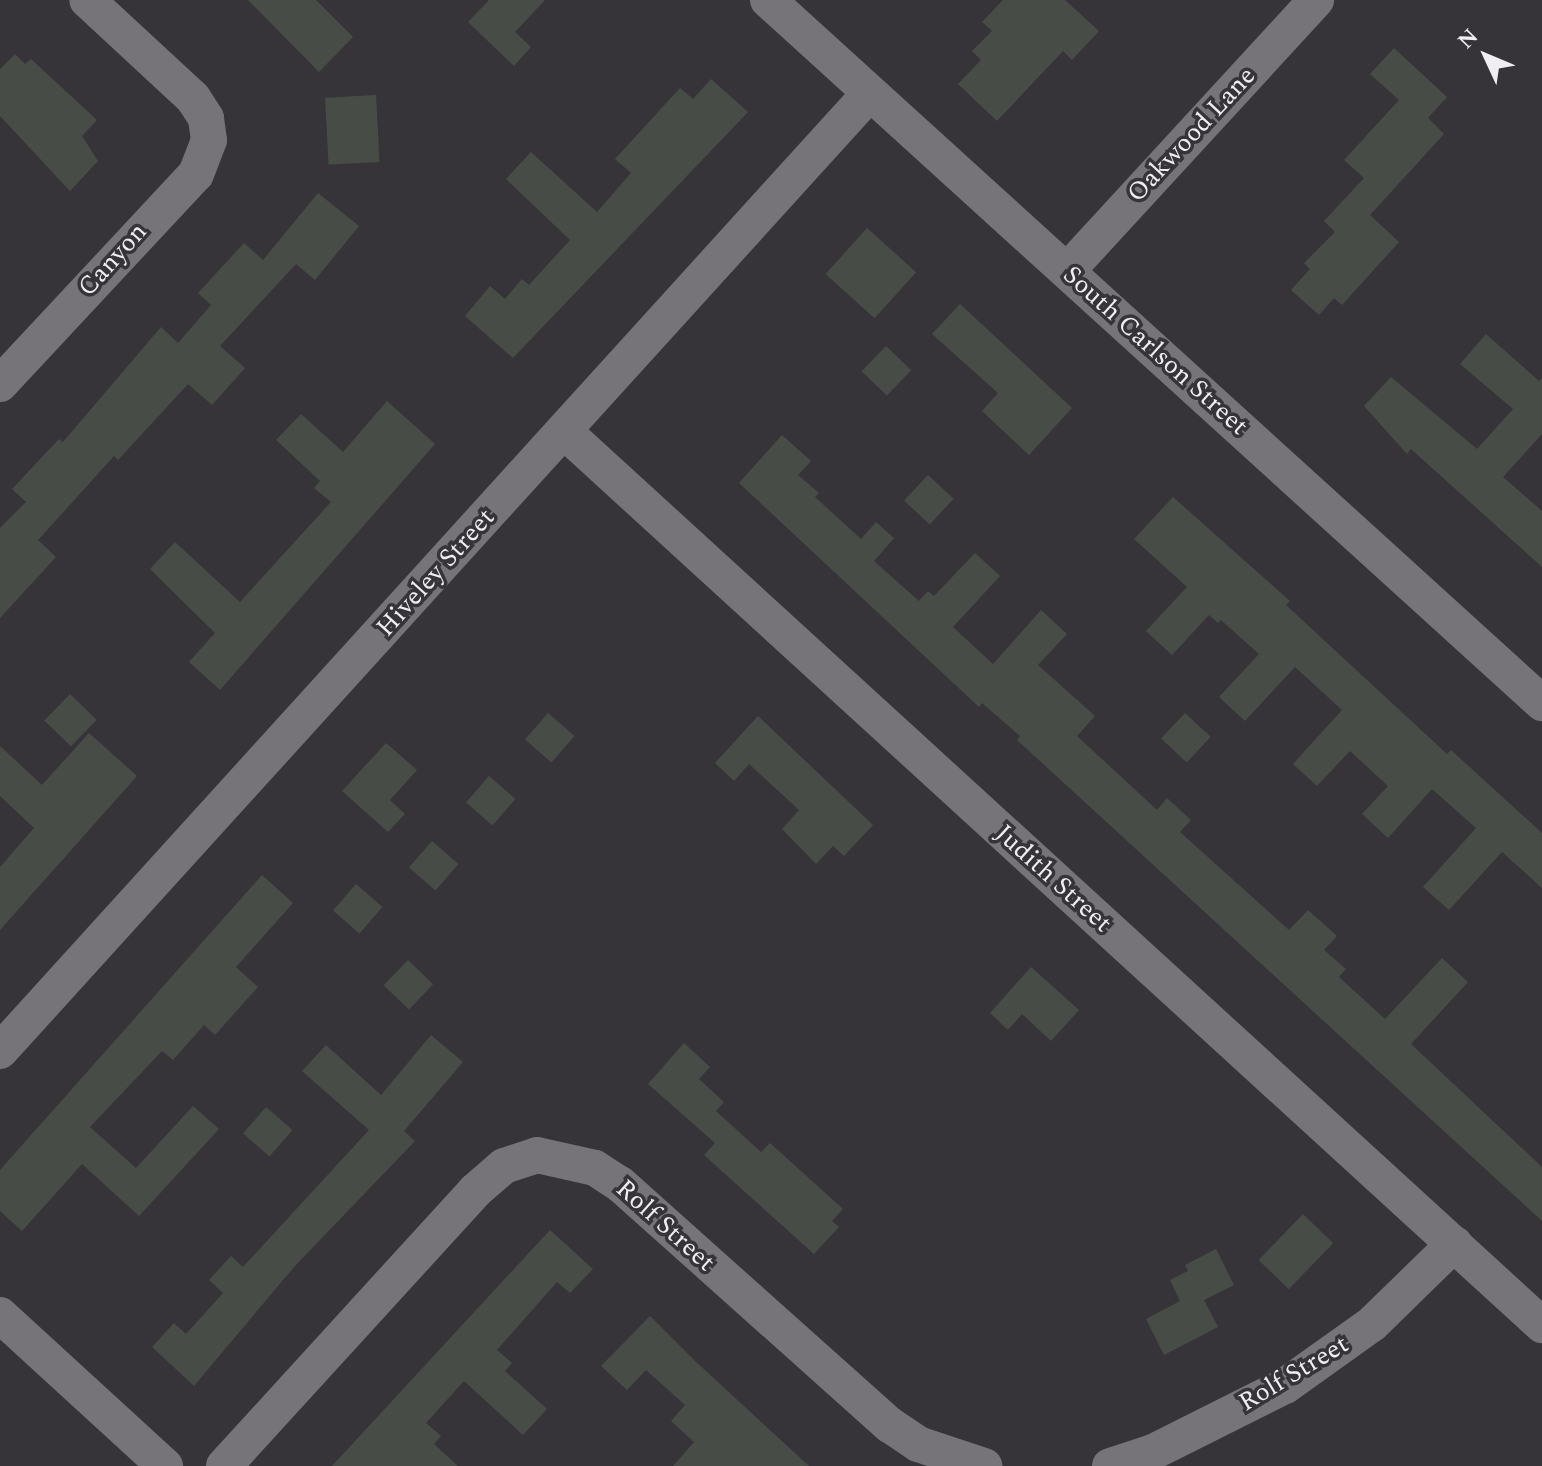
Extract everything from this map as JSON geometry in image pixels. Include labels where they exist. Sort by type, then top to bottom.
[{"type":"street","name":"Canyon","points":[[0,384],[196,174],[205,158],[207,128],[193,98],[87,0]]},
{"type":"street","name":"South Carlson Street","points":[[768,0],[1542,703]]},
{"type":"street","name":"Oakwood Lane","points":[[1067,271],[1316,0]]},
{"type":"street","name":"Hiveley Street","points":[[0,1051],[869,94]]},
{"type":"street","name":"Judith Street","points":[[565,432],[1542,1325]]},
{"type":"street","name":"Rolf Street","points":[[224,1466],[475,1191],[504,1166],[537,1155],[595,1168],[620,1184],[890,1425],[918,1444],[984,1466]]},
{"type":"street","name":"Rolf Street","points":[[1110,1466],[1153,1452],[1298,1378],[1372,1324],[1454,1244]]},
{"type":"street","points":[[0,1315],[165,1466]]},
{"type":"building","points":[[248,0],[316,0],[353,37],[319,72]]},
{"type":"building","points":[[489,0],[545,0],[515,32],[531,47],[514,66],[468,22]]},
{"type":"building","points":[[1003,0],[1065,0],[1099,31],[1072,60],[1063,51],[997,121],[958,84],[981,60],[972,51],[992,31],[982,22]]},
{"type":"building","points":[[1394,48],[1447,97],[1428,118],[1444,134],[1370,215],[1399,242],[1342,305],[1334,298],[1319,315],[1291,290],[1310,269],[1304,263],[1335,232],[1324,221],[1364,178],[1344,160],[1399,100],[1370,74]]},
{"type":"building","points":[[15,54],[25,64],[31,59],[97,120],[82,136],[98,161],[70,191],[0,116],[0,69]]},
{"type":"building","points":[[711,79],[748,112],[513,358],[465,316],[490,286],[505,299],[522,279],[529,285],[570,240],[506,179],[531,152],[597,212],[631,173],[615,159],[680,88],[693,99]]},
{"type":"building","points":[[376,95],[380,162],[329,165],[325,98]]},
{"type":"building","points":[[318,193],[359,226],[315,280],[296,264],[220,346],[245,368],[212,405],[188,384],[118,460],[114,456],[38,540],[56,557],[0,618],[0,528],[26,502],[12,489],[59,439],[63,442],[161,327],[178,343],[211,305],[198,293],[244,243],[263,260]]},
{"type":"building","points":[[867,228],[916,272],[875,318],[826,274]]},
{"type":"building","points":[[960,304],[1072,408],[1029,455],[982,411],[998,393],[932,334]]},
{"type":"building","points":[[1486,334],[1539,381],[1542,378],[1542,434],[1503,477],[1542,511],[1542,567],[1411,449],[1407,454],[1364,406],[1391,377],[1477,449],[1513,409],[1460,364]]},
{"type":"building","points":[[886,346],[911,370],[887,395],[862,371]]},
{"type":"building","points":[[387,401],[435,444],[220,690],[189,662],[215,633],[150,569],[175,542],[240,602],[331,502],[314,488],[320,481],[276,440],[301,414],[343,452]]},
{"type":"building","points":[[782,435],[811,461],[798,475],[819,493],[815,497],[861,539],[876,522],[894,538],[874,561],[919,601],[928,591],[934,596],[975,553],[1000,576],[953,627],[993,664],[1041,610],[1067,634],[1038,665],[1095,716],[1077,736],[1157,810],[1167,798],[1191,820],[1180,832],[1289,930],[1308,910],[1337,936],[1324,950],[1346,969],[1339,977],[1385,1019],[1442,958],[1468,982],[1411,1044],[1542,1167],[1542,1221],[1017,740],[1020,736],[982,703],[979,707],[739,483]]},
{"type":"building","points":[[928,475],[954,499],[930,524],[904,501]]},
{"type":"building","points":[[1173,497],[1290,601],[1286,605],[1447,754],[1451,750],[1542,833],[1542,888],[1502,852],[1449,910],[1423,887],[1476,828],[1432,789],[1388,838],[1362,814],[1388,786],[1350,751],[1317,786],[1293,764],[1342,710],[1295,667],[1245,721],[1219,697],[1259,654],[1221,620],[1218,623],[1209,615],[1172,655],[1146,631],[1187,587],[1134,539]]},
{"type":"building","points":[[70,694],[97,720],[71,746],[44,721]]},
{"type":"building","points":[[548,713],[574,736],[551,762],[525,739]]},
{"type":"building","points":[[1185,713],[1211,737],[1187,762],[1161,739]]},
{"type":"building","points":[[758,716],[873,825],[844,856],[833,846],[816,864],[782,829],[799,810],[749,764],[734,781],[715,763]]},
{"type":"building","points":[[89,733],[137,776],[0,930],[0,867],[34,828],[0,796],[0,746],[42,785]]},
{"type":"building","points":[[386,743],[417,770],[390,800],[405,814],[388,832],[342,791]]},
{"type":"building","points":[[489,776],[515,799],[492,825],[466,802]]},
{"type":"building","points":[[432,841],[458,864],[435,890],[409,867]]},
{"type":"building","points":[[262,875],[293,903],[236,967],[258,987],[215,1035],[204,1025],[173,1060],[162,1051],[90,1127],[136,1168],[193,1106],[219,1129],[139,1216],[82,1164],[22,1231],[0,1211],[0,1170]]},
{"type":"building","points":[[356,884],[382,907],[359,933],[333,910]]},
{"type":"building","points":[[408,960],[433,984],[409,1009],[384,985]]},
{"type":"building","points":[[1031,967],[1079,1010],[1051,1041],[1022,1014],[1008,1030],[990,1013]]},
{"type":"building","points":[[431,1035],[463,1062],[404,1131],[415,1141],[294,1267],[194,1386],[152,1347],[174,1323],[186,1334],[223,1293],[209,1280],[231,1256],[243,1267],[369,1130],[302,1071],[326,1045],[381,1095]]},
{"type":"building","points":[[684,1043],[710,1067],[699,1079],[724,1102],[716,1111],[761,1152],[770,1143],[843,1209],[832,1221],[839,1227],[814,1254],[704,1155],[715,1143],[648,1084]]},
{"type":"building","points":[[266,1107],[292,1130],[269,1156],[243,1133]]},
{"type":"building","points":[[1303,1214],[1333,1243],[1289,1289],[1259,1260]]},
{"type":"building","points":[[550,1230],[593,1269],[570,1293],[557,1282],[497,1350],[512,1363],[505,1371],[547,1409],[523,1435],[464,1381],[426,1423],[441,1436],[434,1444],[458,1466],[332,1466]]},
{"type":"building","points":[[1216,1249],[1234,1285],[1204,1300],[1218,1327],[1164,1355],[1146,1319],[1180,1301],[1170,1280],[1188,1271],[1185,1265]]},
{"type":"building","points":[[650,1316],[809,1466],[673,1466],[694,1442],[671,1421],[685,1405],[646,1370],[627,1390],[601,1366]]}]
